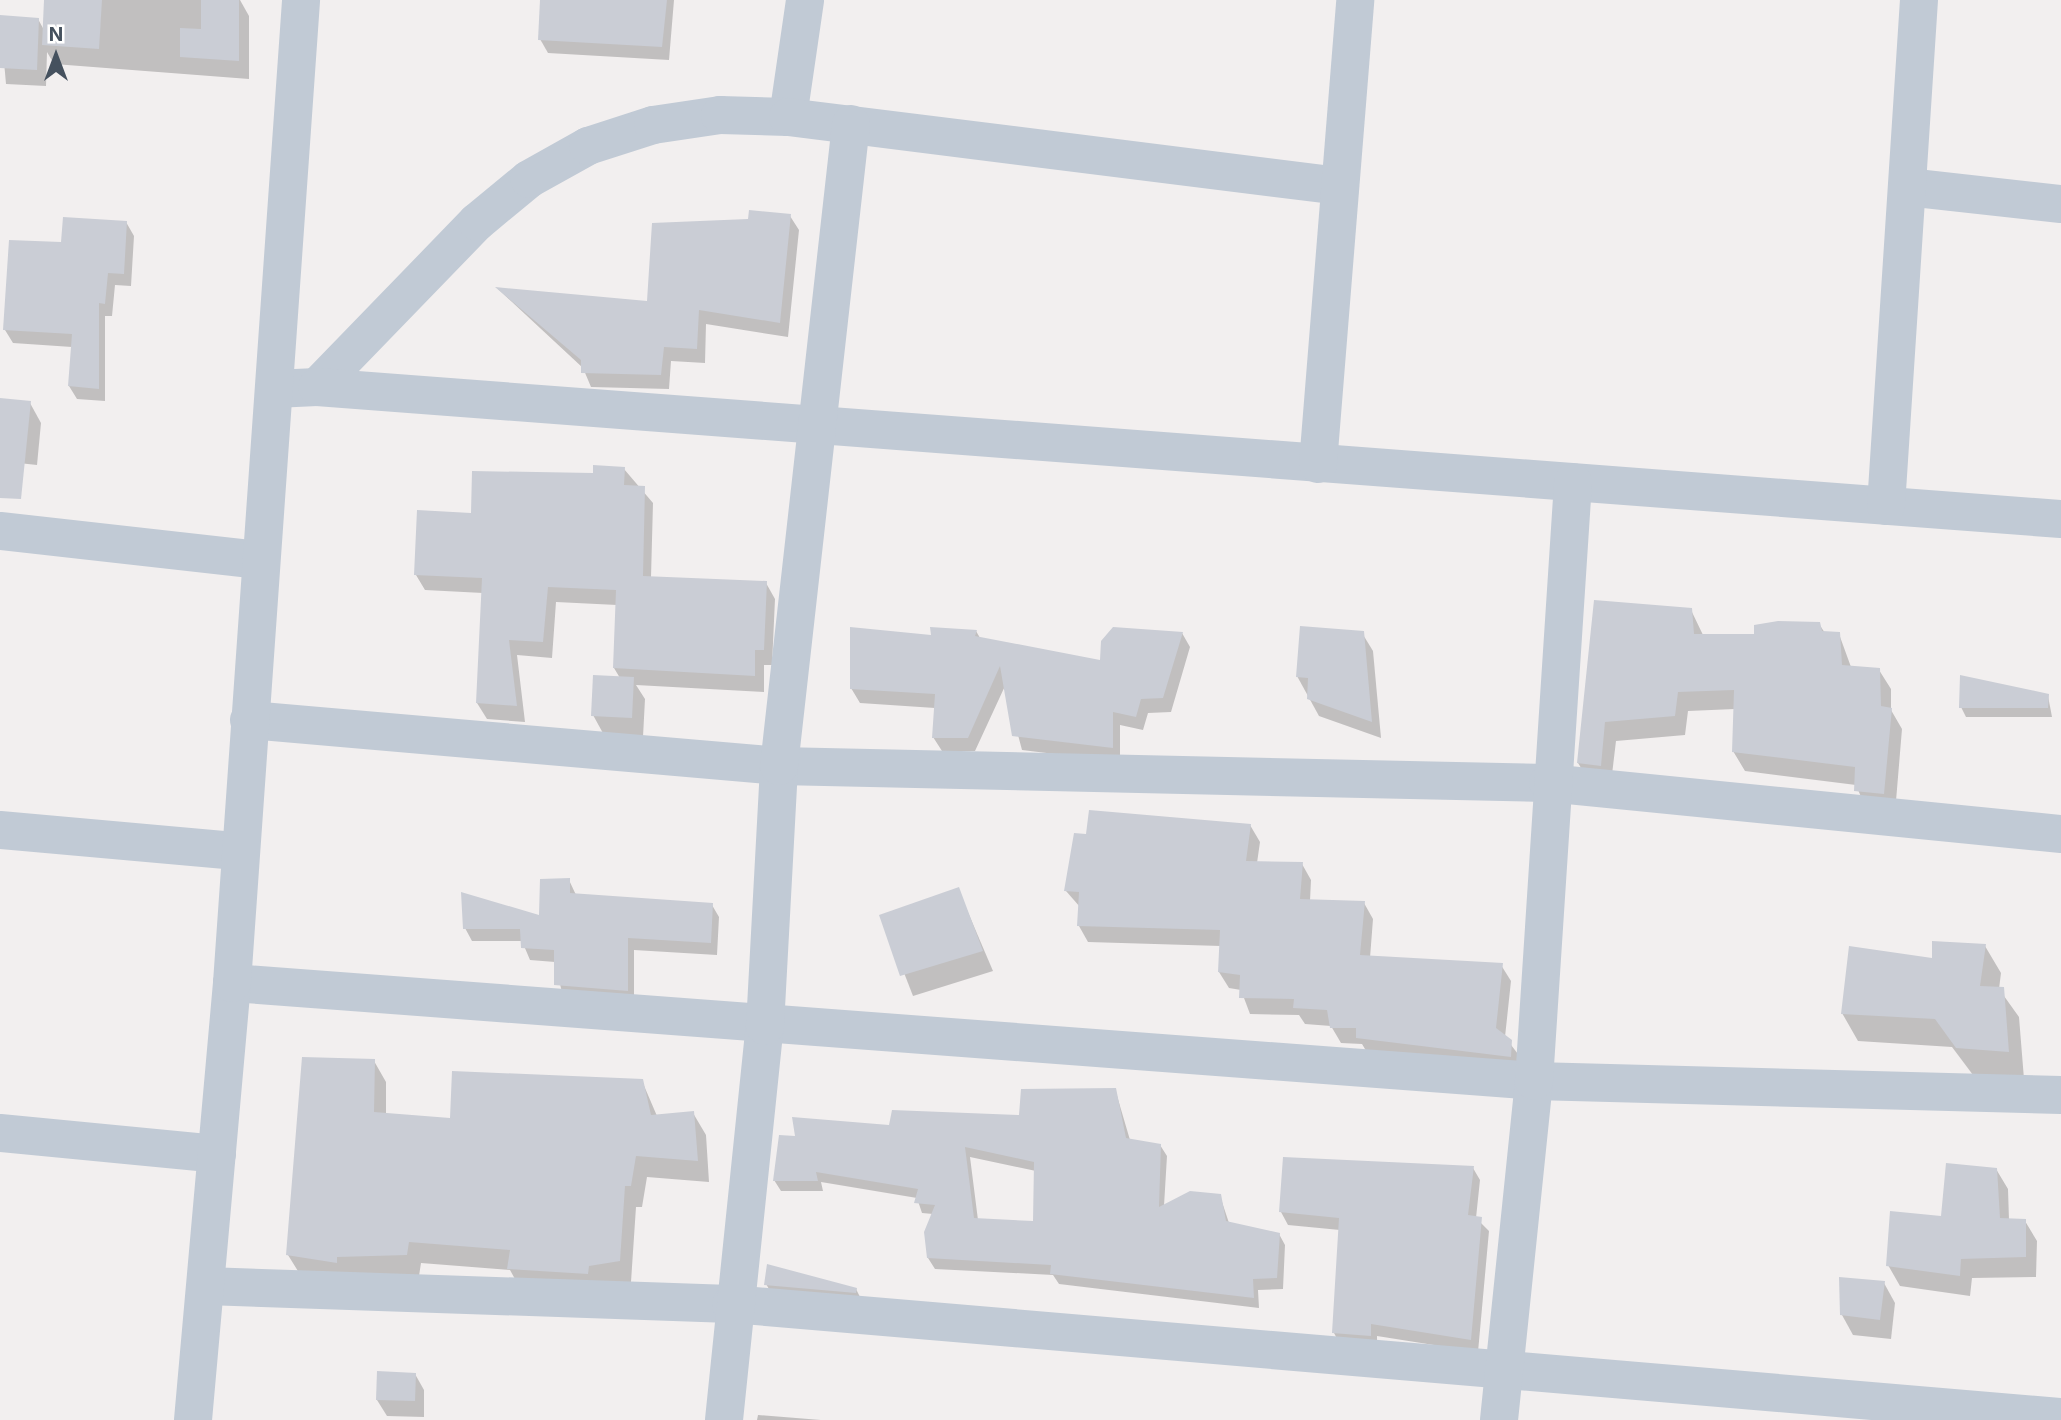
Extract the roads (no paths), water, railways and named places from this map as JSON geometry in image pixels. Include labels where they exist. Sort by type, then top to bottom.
[{"type":"street","points":[[193,1420],[232,983],[237,851],[274,389],[301,0]]},
{"type":"street","points":[[788,117],[806,0]]},
{"type":"street","points":[[1318,464],[1355,0]]},
{"type":"street","points":[[1886,506],[1919,0]]},
{"type":"street","points":[[317,387],[477,222],[529,179],[589,146],[653,125],[720,115],[788,117],[1340,186]]},
{"type":"street","points":[[724,1420],[731,1304],[765,1026],[779,766],[851,124]]},
{"type":"street","points":[[1907,187],[2061,204]]},
{"type":"street","points":[[274,389],[317,387],[815,428],[2061,519]]},
{"type":"street","points":[[1499,1420],[1534,1081],[1548,783],[1573,482]]},
{"type":"street","points":[[0,531],[260,560]]},
{"type":"street","points":[[249,720],[779,766],[1548,783],[2061,834]]},
{"type":"street","points":[[0,830],[237,851]]},
{"type":"street","points":[[232,983],[765,1026],[1534,1081],[2061,1095]]},
{"type":"street","points":[[0,1133],[217,1154]]},
{"type":"street","points":[[206,1286],[731,1304],[1504,1367],[2061,1417]]}]
